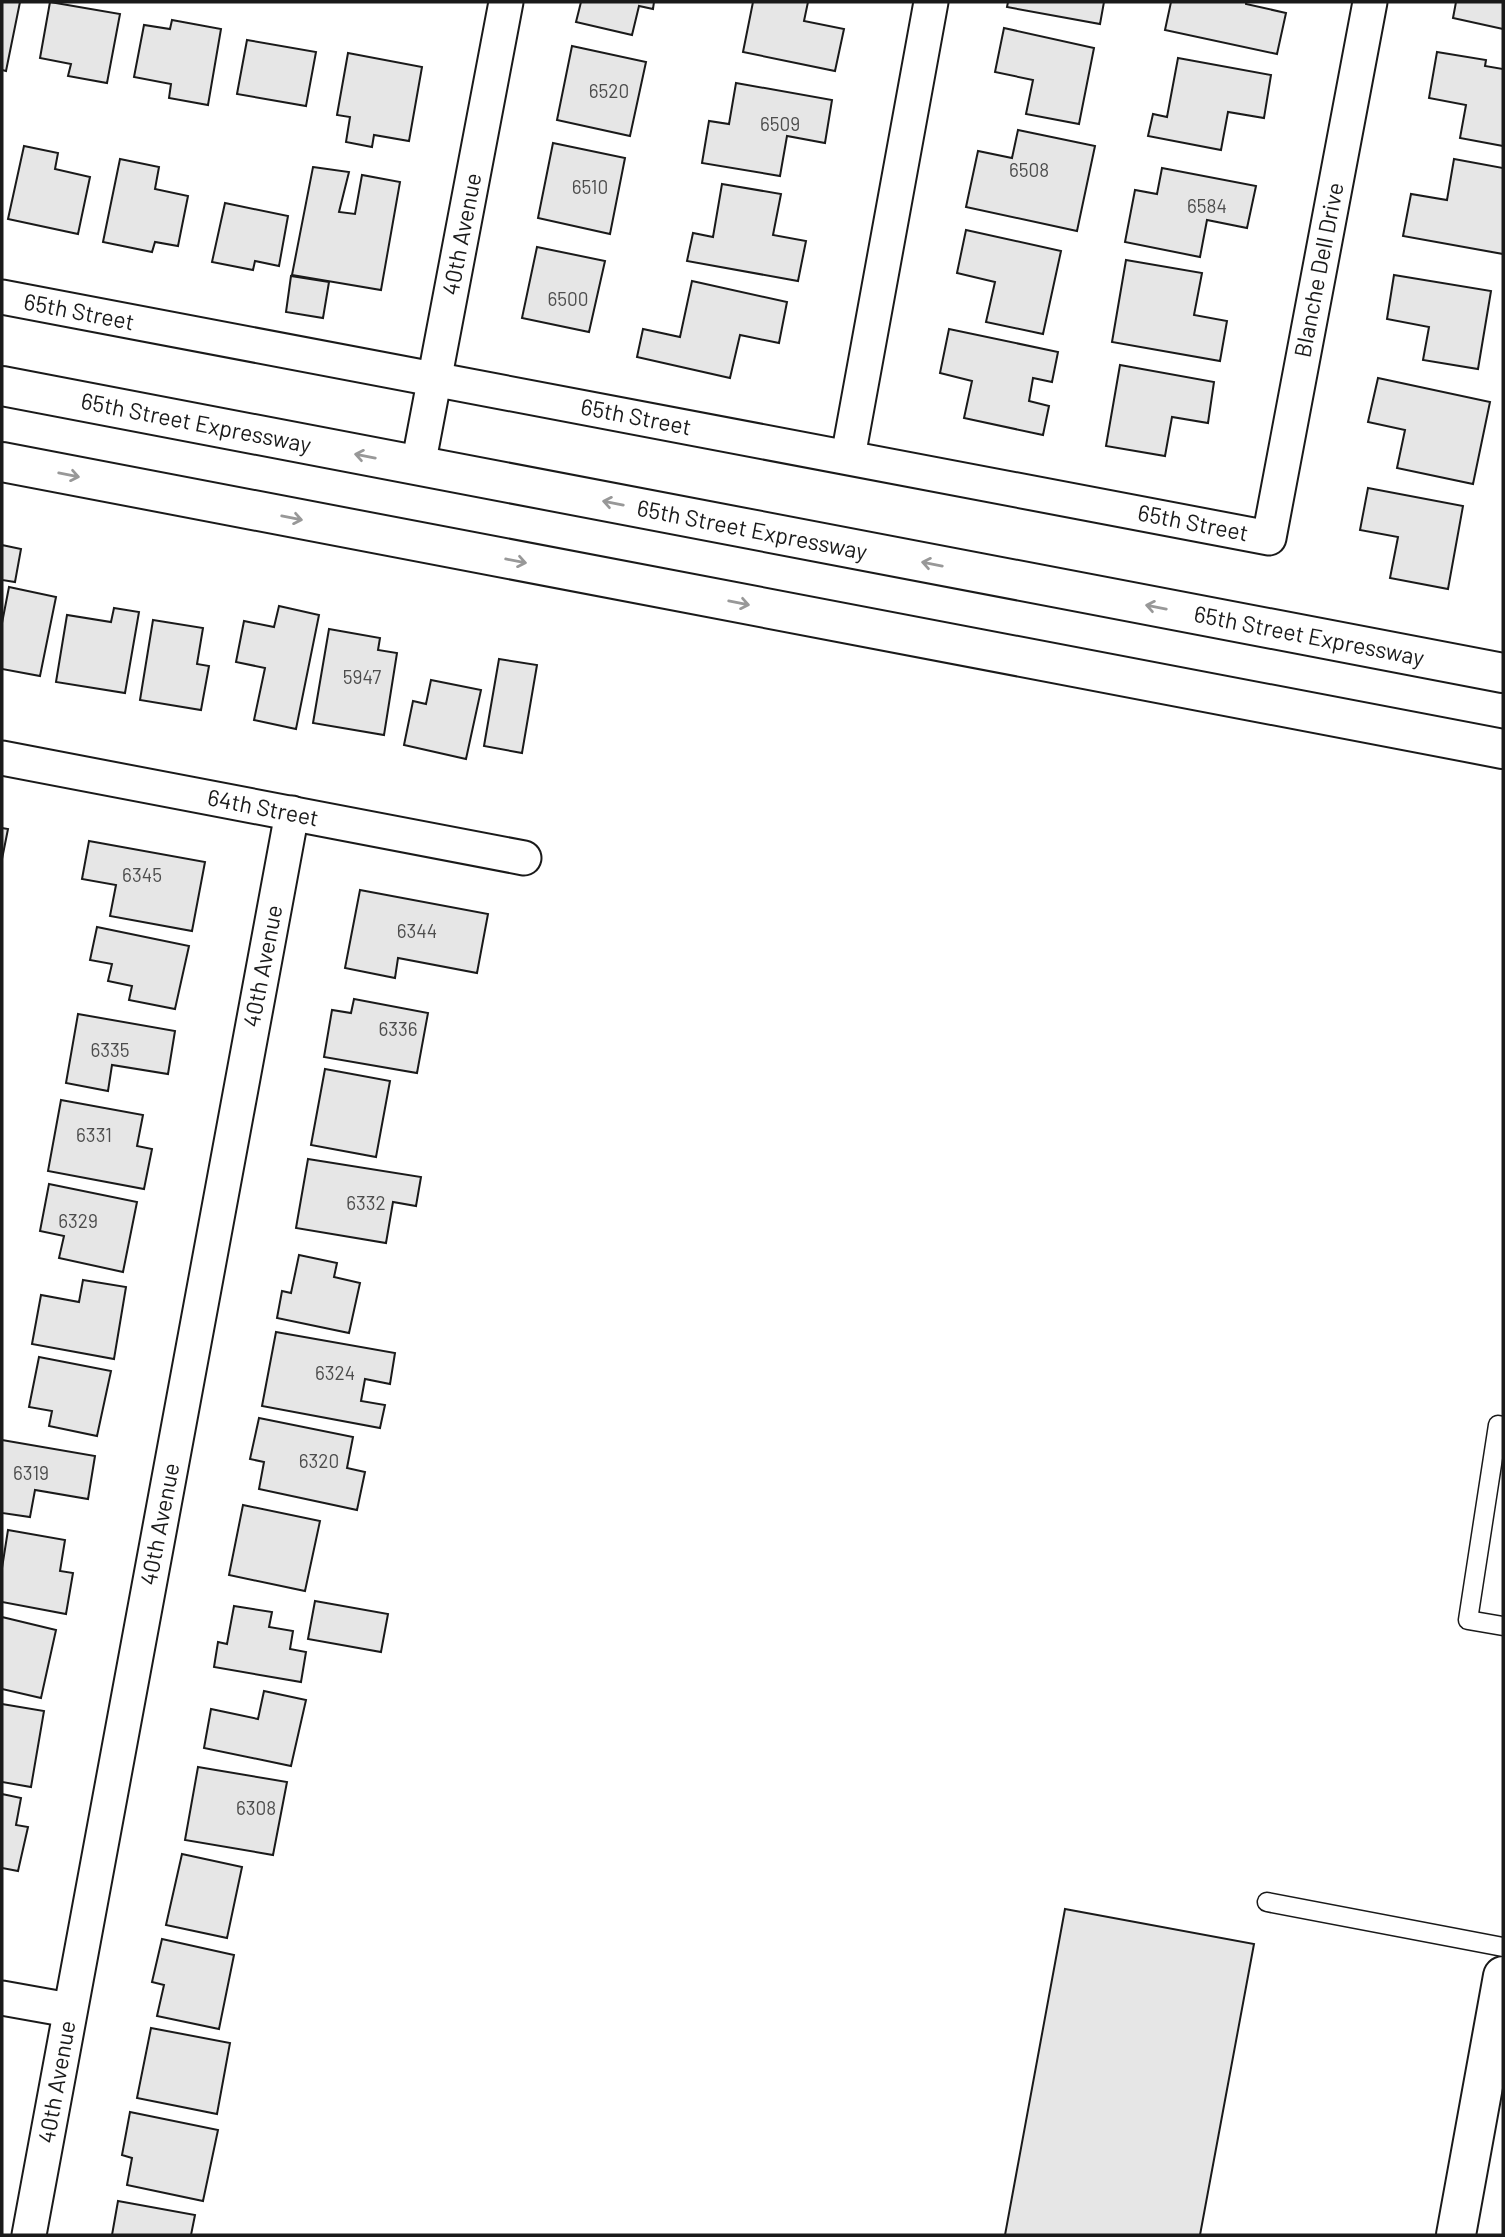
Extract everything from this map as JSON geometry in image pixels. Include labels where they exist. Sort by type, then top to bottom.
[{"type":"main road","name":"65th Street Expressway","points":[[2,386],[1503,673]]},
{"type":"main road","points":[[2,462],[1503,749]]},
{"type":"main road","points":[[1456,2235],[1503,1976]]},
{"type":"street","name":"40th Avenue","points":[[418,466],[506,2]]},
{"type":"street","points":[[848,457],[931,2]]},
{"type":"street","name":"Blanche Dell Drive","points":[[1269,538],[1370,2]]},
{"type":"street","name":"65th Street","points":[[2,298],[1269,538]]},
{"type":"street","name":"64th Street","points":[[2,758],[524,858]]},
{"type":"street","name":"40th Avenue","points":[[29,2235],[292,813]]},
{"type":"street","points":[[2,1998],[69,2010]]},
{"type":"lane","points":[[1500,1426],[1468,1620],[1503,1626]]},
{"type":"lane","points":[[1267,1902],[1503,1947]]},
{"type":"building","points":[[2,2],[20,2],[6,71],[2,70]]},
{"type":"building","points":[[50,2],[120,14],[107,83],[68,76],[71,64],[40,58]]},
{"type":"building","points":[[581,2],[654,2],[653,9],[639,6],[632,35],[576,22]]},
{"type":"building","points":[[753,2],[808,2],[804,21],[844,29],[835,71],[743,52]]},
{"type":"building","points":[[1008,2],[1104,2],[1100,24],[1007,7]]},
{"type":"building","points":[[1171,2],[1246,2],[1286,13],[1277,54],[1165,30]]},
{"type":"building","points":[[1456,2],[1503,2],[1503,29],[1453,18]]},
{"type":"building","points":[[172,20],[221,29],[208,105],[169,98],[171,84],[134,77],[144,25],[170,29]]},
{"type":"building","points":[[1004,28],[1094,48],[1079,124],[1026,114],[1033,80],[995,72]]},
{"type":"building","points":[[247,40],[316,52],[306,106],[237,94]]},
{"type":"building","points":[[572,46],[646,62],[630,136],[557,120]]},
{"type":"building","points":[[1437,52],[1486,60],[1485,66],[1503,69],[1503,146],[1460,138],[1466,105],[1429,98]]},
{"type":"building","points":[[348,53],[422,67],[409,141],[374,135],[372,147],[346,142],[350,117],[337,115]]},
{"type":"building","points":[[1178,58],[1271,75],[1264,118],[1228,112],[1221,150],[1148,136],[1153,114],[1167,117]]},
{"type":"building","points":[[736,83],[832,100],[825,143],[787,136],[780,176],[702,163],[709,121],[729,124]]},
{"type":"building","points":[[1018,130],[1095,146],[1077,231],[966,207],[978,151],[1012,158]]},
{"type":"building","points":[[553,143],[625,158],[610,234],[538,218]]},
{"type":"building","points":[[24,146],[58,153],[55,169],[90,177],[78,234],[8,219]]},
{"type":"building","points":[[120,159],[159,167],[155,189],[188,196],[178,246],[155,242],[152,252],[103,242]]},
{"type":"building","points":[[1454,159],[1503,168],[1503,254],[1403,236],[1411,194],[1447,200]]},
{"type":"building","points":[[313,167],[349,172],[339,212],[355,214],[362,175],[400,182],[381,290],[292,275]]},
{"type":"building","points":[[1162,168],[1256,186],[1247,228],[1207,220],[1200,257],[1125,242],[1135,190],[1157,194]]},
{"type":"building","points":[[722,184],[781,194],[773,235],[806,241],[798,281],[687,261],[693,233],[713,237]]},
{"type":"building","points":[[225,203],[288,216],[279,266],[255,261],[253,270],[212,262]]},
{"type":"building","points":[[966,230],[1061,251],[1043,334],[986,322],[995,282],[957,273]]},
{"type":"building","points":[[537,247],[605,261],[589,332],[522,318]]},
{"type":"building","points":[[1126,260],[1202,273],[1194,315],[1227,321],[1220,361],[1112,342]]},
{"type":"building","points":[[1394,275],[1491,291],[1478,369],[1423,360],[1429,327],[1387,319]]},
{"type":"building","points":[[291,276],[329,282],[323,318],[286,312]]},
{"type":"building","points":[[692,281],[787,302],[779,343],[740,335],[730,378],[637,357],[643,329],[680,337]]},
{"type":"building","points":[[949,329],[1058,352],[1052,382],[1033,378],[1029,401],[1049,406],[1043,435],[964,418],[972,381],[940,373]]},
{"type":"building","points":[[1120,365],[1214,382],[1208,423],[1172,417],[1165,456],[1106,446]]},
{"type":"building","points":[[1378,378],[1490,402],[1473,484],[1397,468],[1405,430],[1368,422]]},
{"type":"building","points":[[1368,488],[1463,506],[1448,589],[1390,578],[1398,537],[1360,530]]},
{"type":"building","points":[[2,545],[21,549],[15,582],[2,580]]},
{"type":"building","points":[[9,587],[56,597],[40,676],[2,669],[2,623]]},
{"type":"building","points":[[279,606],[319,615],[296,729],[254,720],[265,668],[236,662],[244,621],[274,627]]},
{"type":"building","points":[[114,608],[139,612],[125,693],[56,682],[67,615],[111,622]]},
{"type":"building","points":[[153,620],[203,628],[197,664],[209,666],[201,710],[140,700]]},
{"type":"building","points":[[329,629],[380,638],[378,650],[397,653],[384,735],[313,723]]},
{"type":"building","points":[[499,659],[537,665],[522,753],[484,746]]},
{"type":"building","points":[[431,680],[481,690],[466,759],[404,745],[413,701],[426,704]]},
{"type":"building","points":[[2,828],[8,829],[2,859]]},
{"type":"building","points":[[89,841],[205,862],[192,931],[110,916],[116,885],[82,879]]},
{"type":"building","points":[[360,890],[488,914],[477,973],[398,958],[395,978],[345,968]]},
{"type":"building","points":[[97,927],[189,946],[175,1009],[129,1000],[132,986],[108,981],[112,964],[90,960]]},
{"type":"building","points":[[354,999],[428,1013],[417,1073],[324,1057],[332,1010],[351,1013]]},
{"type":"building","points":[[78,1014],[175,1031],[168,1074],[112,1065],[108,1091],[66,1083]]},
{"type":"building","points":[[325,1069],[390,1081],[376,1157],[311,1145]]},
{"type":"building","points":[[61,1100],[143,1115],[137,1146],[152,1149],[144,1189],[48,1171]]},
{"type":"building","points":[[308,1159],[421,1177],[416,1206],[393,1202],[386,1243],[296,1228]]},
{"type":"building","points":[[49,1184],[137,1202],[123,1272],[59,1258],[64,1236],[40,1231]]},
{"type":"building","points":[[299,1255],[337,1263],[334,1277],[360,1283],[349,1333],[277,1318],[282,1291],[291,1293]]},
{"type":"building","points":[[83,1280],[126,1287],[114,1359],[32,1344],[41,1295],[79,1302]]},
{"type":"building","points":[[276,1332],[395,1353],[390,1384],[365,1379],[361,1401],[385,1405],[380,1428],[262,1406]]},
{"type":"building","points":[[39,1357],[111,1371],[97,1436],[49,1426],[52,1411],[29,1407]]},
{"type":"building","points":[[259,1418],[353,1437],[347,1468],[365,1472],[357,1510],[259,1489],[264,1462],[250,1459]]},
{"type":"building","points":[[2,1440],[95,1456],[88,1499],[35,1490],[30,1517],[2,1513]]},
{"type":"building","points":[[243,1505],[320,1521],[305,1591],[229,1575]]},
{"type":"building","points":[[8,1530],[65,1540],[60,1571],[73,1573],[66,1614],[2,1602],[2,1568]]},
{"type":"building","points":[[315,1601],[388,1614],[381,1652],[308,1639]]},
{"type":"building","points":[[234,1606],[272,1612],[269,1627],[293,1631],[290,1649],[306,1652],[301,1682],[214,1667],[218,1642],[227,1644]]},
{"type":"building","points":[[2,1617],[56,1630],[41,1698],[2,1689]]},
{"type":"building","points":[[264,1691],[306,1700],[291,1766],[204,1748],[211,1709],[258,1719]]},
{"type":"building","points":[[2,1704],[44,1711],[31,1787],[2,1782]]},
{"type":"building","points":[[198,1767],[287,1782],[273,1855],[185,1840]]},
{"type":"building","points":[[2,1794],[21,1798],[16,1825],[28,1827],[18,1871],[2,1868]]},
{"type":"building","points":[[182,1854],[242,1867],[227,1938],[166,1925]]},
{"type":"building","points":[[1065,1909],[1254,1944],[1200,2235],[1005,2235]]},
{"type":"building","points":[[162,1939],[234,1955],[219,2029],[157,2016],[164,1985],[152,1982]]},
{"type":"building","points":[[151,2028],[230,2043],[217,2114],[137,2098]]},
{"type":"building","points":[[130,2112],[218,2130],[203,2201],[127,2185],[132,2158],[122,2155]]},
{"type":"building","points":[[118,2201],[195,2215],[191,2235],[112,2235]]}]
